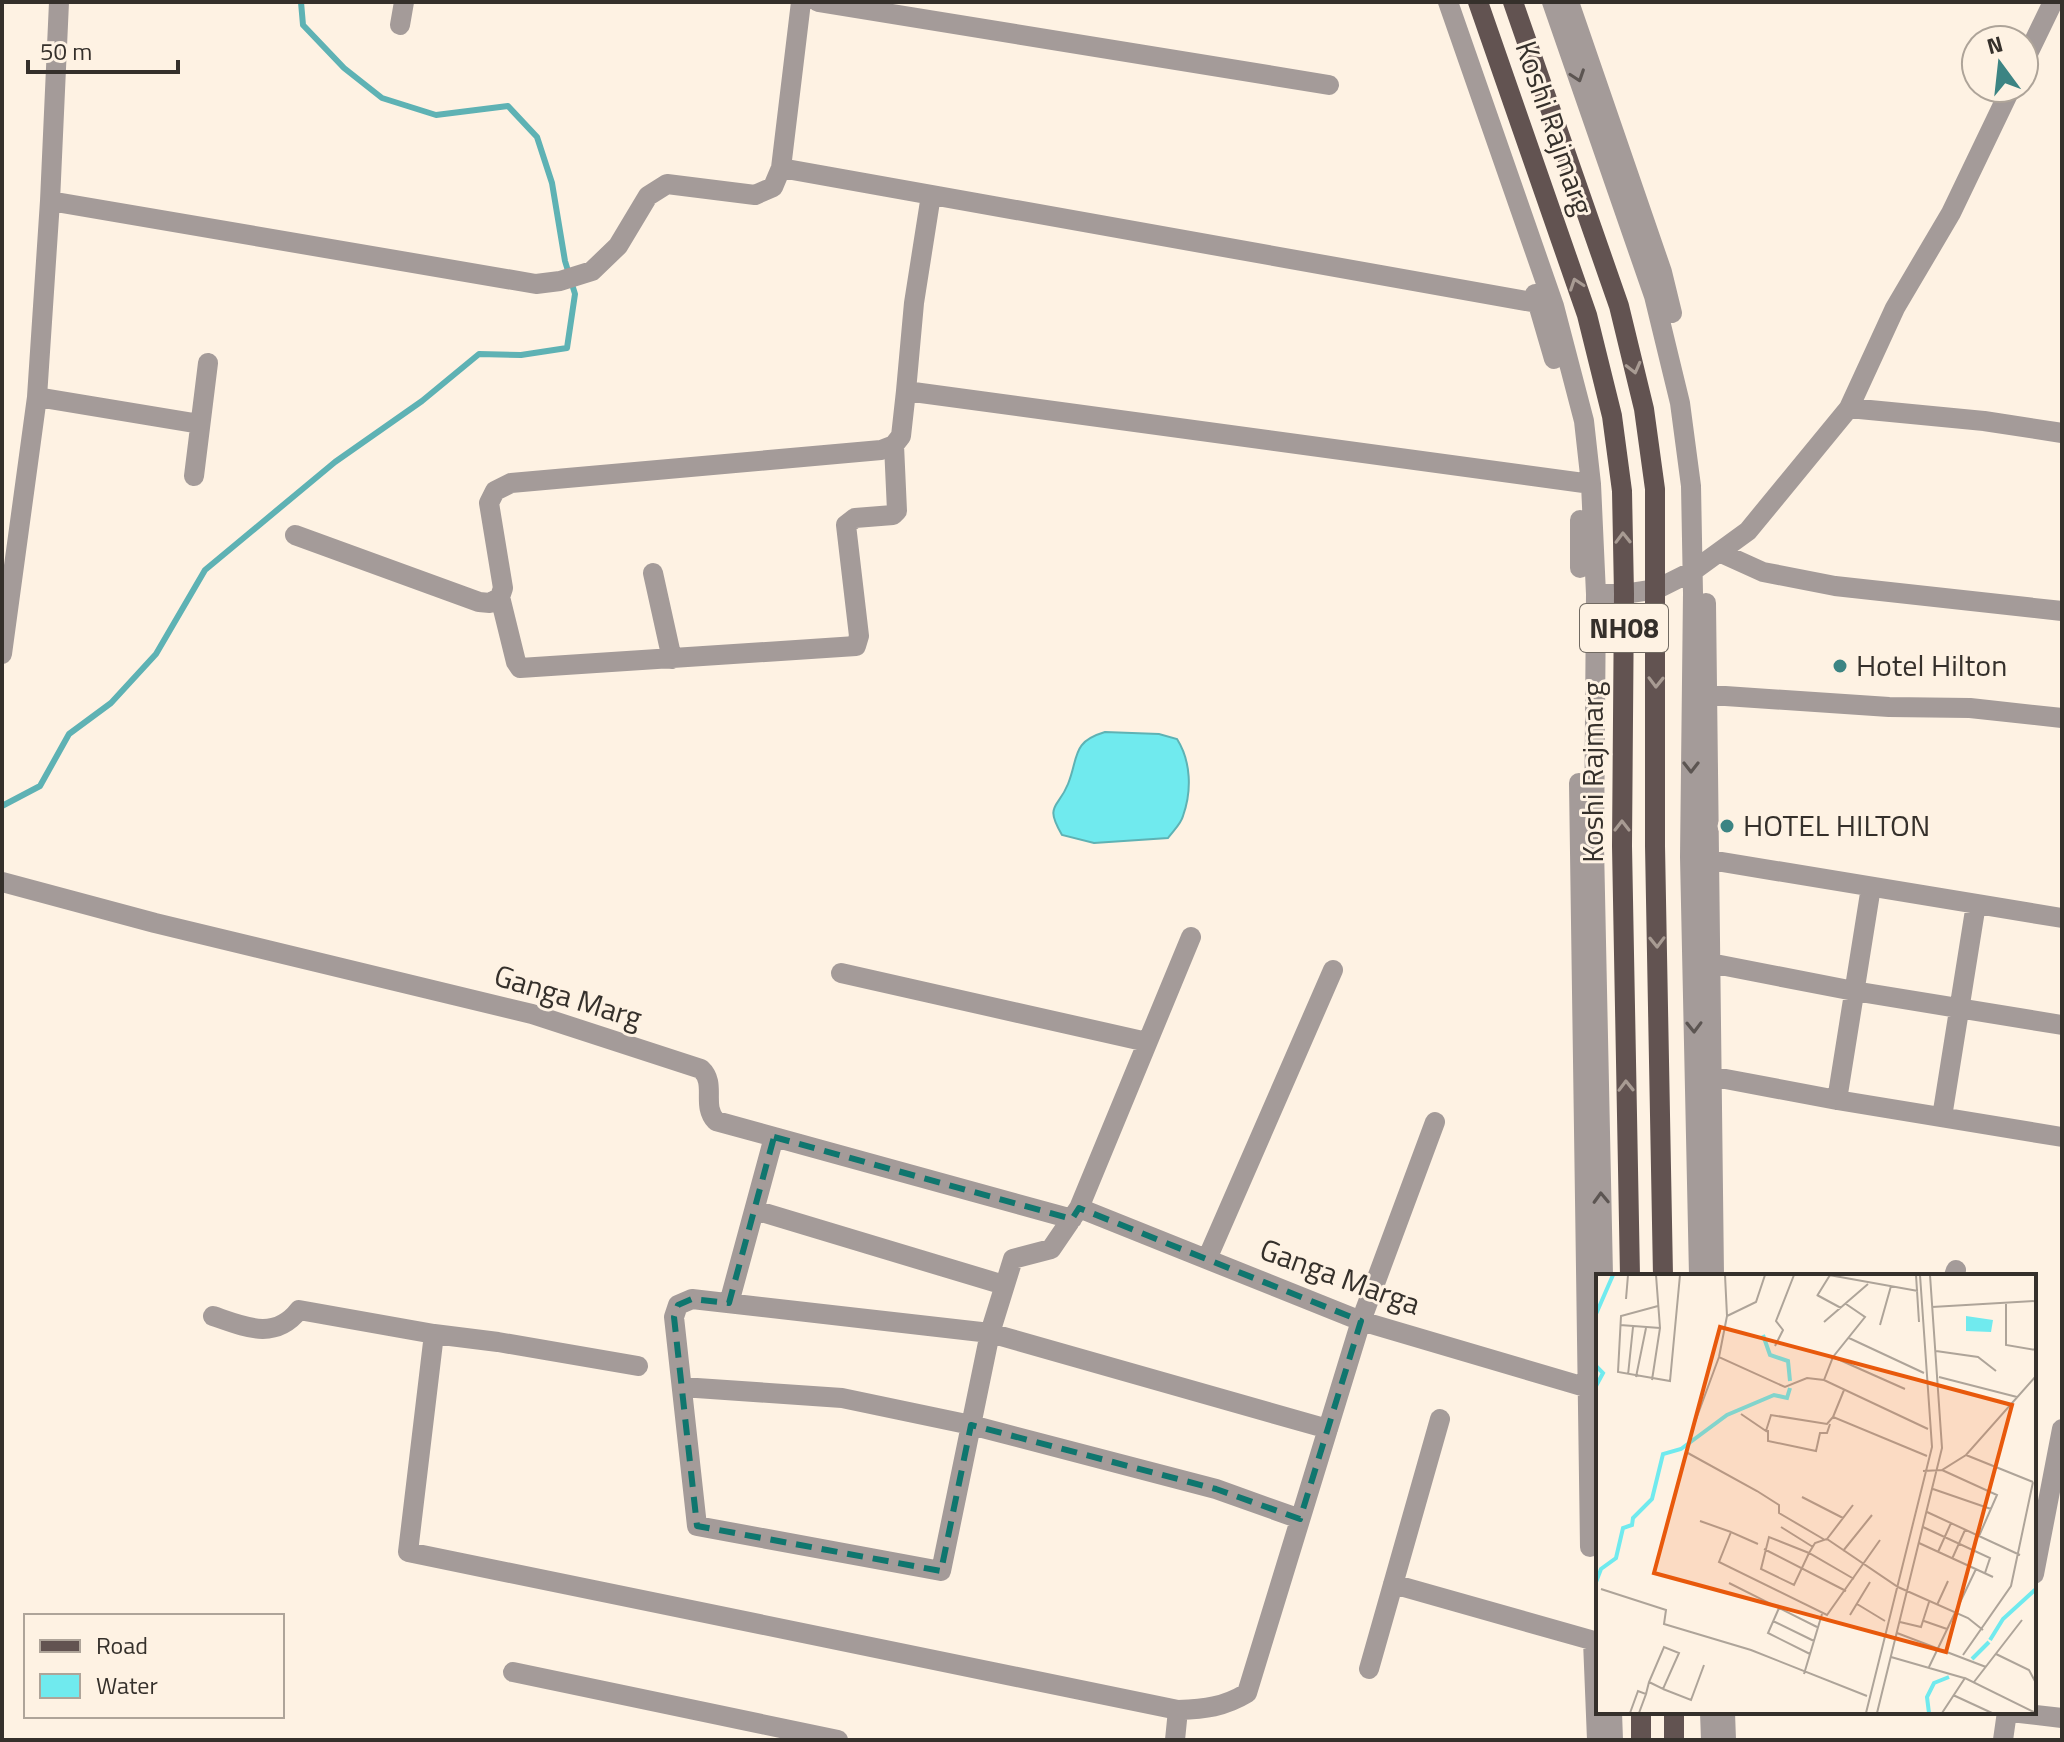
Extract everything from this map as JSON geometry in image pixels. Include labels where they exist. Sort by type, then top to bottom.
[{"type":"main road","name":"Koshi Rajmarg","points":[[1478,2],[1591,330],[1612,416],[1622,491],[1622,846],[1630,1274]]},
{"type":"main road","name":"Koshi Rajmarg","points":[[1513,2],[1619,306],[1644,409],[1655,489],[1655,846],[1663,1274]]},
{"type":"main road","points":[[1641,1714],[1641,1740]]},
{"type":"main road","points":[[1674,1714],[1674,1740]]},
{"type":"street","points":[[2,654],[37,397],[59,2]]},
{"type":"street","points":[[400,25],[404,2]]},
{"type":"street","points":[[50,201],[536,284],[560,281],[592,271],[618,246],[648,196],[667,184],[755,195],[773,187],[781,168],[801,2]]},
{"type":"street","points":[[818,2],[1329,85]]},
{"type":"street","points":[[1436,2],[1546,305]]},
{"type":"street","points":[[1448,2],[1584,421],[1585,483],[1580,568]]},
{"type":"street","points":[[1552,2],[1654,296],[1680,403],[1691,486],[1706,563],[1700,694],[1703,1075],[1699,1274]]},
{"type":"street","points":[[1569,2],[1662,272],[1698,447]]},
{"type":"street","points":[[2040,29],[2053,2]]},
{"type":"street","points":[[1596,594],[1657,589],[1706,563],[1748,531],[1849,408],[1895,308],[1951,213],[2003,104]]},
{"type":"street","points":[[781,168],[1546,305]]},
{"type":"street","points":[[894,445],[897,511],[893,515],[855,518],[846,525],[859,644],[853,647],[520,668],[516,662],[500,597],[502,578],[489,503],[495,491],[511,483],[881,450],[894,445],[901,436],[914,303],[931,195]]},
{"type":"street","points":[[194,476],[208,363]]},
{"type":"street","points":[[906,391],[1585,483]]},
{"type":"street","points":[[37,397],[200,424]]},
{"type":"street","points":[[1849,408],[1984,421],[2062,433]]},
{"type":"street","points":[[1585,483],[1596,594],[1594,846],[1603,1274]]},
{"type":"street","points":[[295,535],[479,602],[490,603],[500,597]]},
{"type":"street","points":[[1706,563],[1835,586],[2062,611]]},
{"type":"street","points":[[653,573],[672,659]]},
{"type":"street","points":[[1700,694],[1889,707],[1970,708],[2062,718]]},
{"type":"street","points":[[1579,783],[1592,1388],[1590,1547]]},
{"type":"street","points":[[1700,858],[2062,918]]},
{"type":"street","name":"Ganga Marg","points":[[2,882],[170,927],[532,1014],[701,1069],[709,1080],[708,1106],[716,1121],[1076,1213]]},
{"type":"street","points":[[1837,1100],[1871,887]]},
{"type":"street","points":[[1942,1117],[1976,904]]},
{"type":"street","points":[[1191,937],[1076,1213],[1051,1249],[1013,1259],[990,1333],[941,1571],[697,1526],[674,1317],[678,1305],[692,1299],[990,1333],[1328,1429]]},
{"type":"street","points":[[1702,961],[1854,991],[2062,1025]]},
{"type":"street","points":[[1207,1259],[1333,970]]},
{"type":"street","points":[[841,973],[1147,1042]]},
{"type":"street","points":[[1703,1075],[2062,1137]]},
{"type":"street","points":[[1703,1075],[1714,1274]]},
{"type":"street","points":[[434,1334],[408,1552],[1178,1710],[1215,1708],[1247,1693],[1361,1321],[1435,1122]]},
{"type":"street","points":[[729,1303],[774,1137]]},
{"type":"street","points":[[755,1210],[1004,1285]]},
{"type":"street","name":"Ganga Marga","points":[[1076,1213],[1207,1259],[1361,1321],[1592,1388]]},
{"type":"street","points":[[213,1316],[268,1331],[290,1322],[299,1310],[638,1366]]},
{"type":"street","points":[[682,1387],[842,1398],[971,1425],[1216,1489],[1300,1519]]},
{"type":"street","points":[[1369,1669],[1440,1419]]},
{"type":"street","points":[[2036,1560],[2050,1465],[2062,1429]]},
{"type":"street","points":[[1393,1584],[1596,1641]]},
{"type":"street","points":[[513,1672],[838,1740]]},
{"type":"street","points":[[1175,1740],[1178,1710]]},
{"type":"street","points":[[1597,1714],[1597,1740]]},
{"type":"street","points":[[1612,1714],[1613,1740]]},
{"type":"street","points":[[1710,1714],[1711,1740]]},
{"type":"street","points":[[1725,1714],[1726,1740]]},
{"type":"street","points":[[2003,1740],[2009,1714]]},
{"type":"street","points":[[2027,1714],[2062,1718]]},
{"type":"highlighted area","points":[[774,1137],[1072,1219],[1079,1208],[1361,1321],[1300,1519],[1216,1489],[971,1425],[941,1571],[697,1526],[674,1317],[678,1305],[692,1299],[729,1303]]},
{"type":"water","points":[[1105,732],[1159,734],[1177,739],[1185,757],[1189,786],[1182,819],[1168,838],[1094,843],[1062,835],[1054,817],[1054,807],[1068,784],[1081,746]]},
{"type":"waterway","points":[[2,806],[40,786],[69,734],[111,703],[156,654],[205,570],[335,462],[422,401],[479,354],[521,355],[567,348],[575,294],[565,261],[552,183],[537,137],[508,106],[436,115],[382,98],[344,68],[303,25],[301,2]]},
{"type":"place","name":"Hotel Hilton","points":[[1840,666]]},
{"type":"place","name":"HOTEL HILTON","points":[[1727,826]]}]
